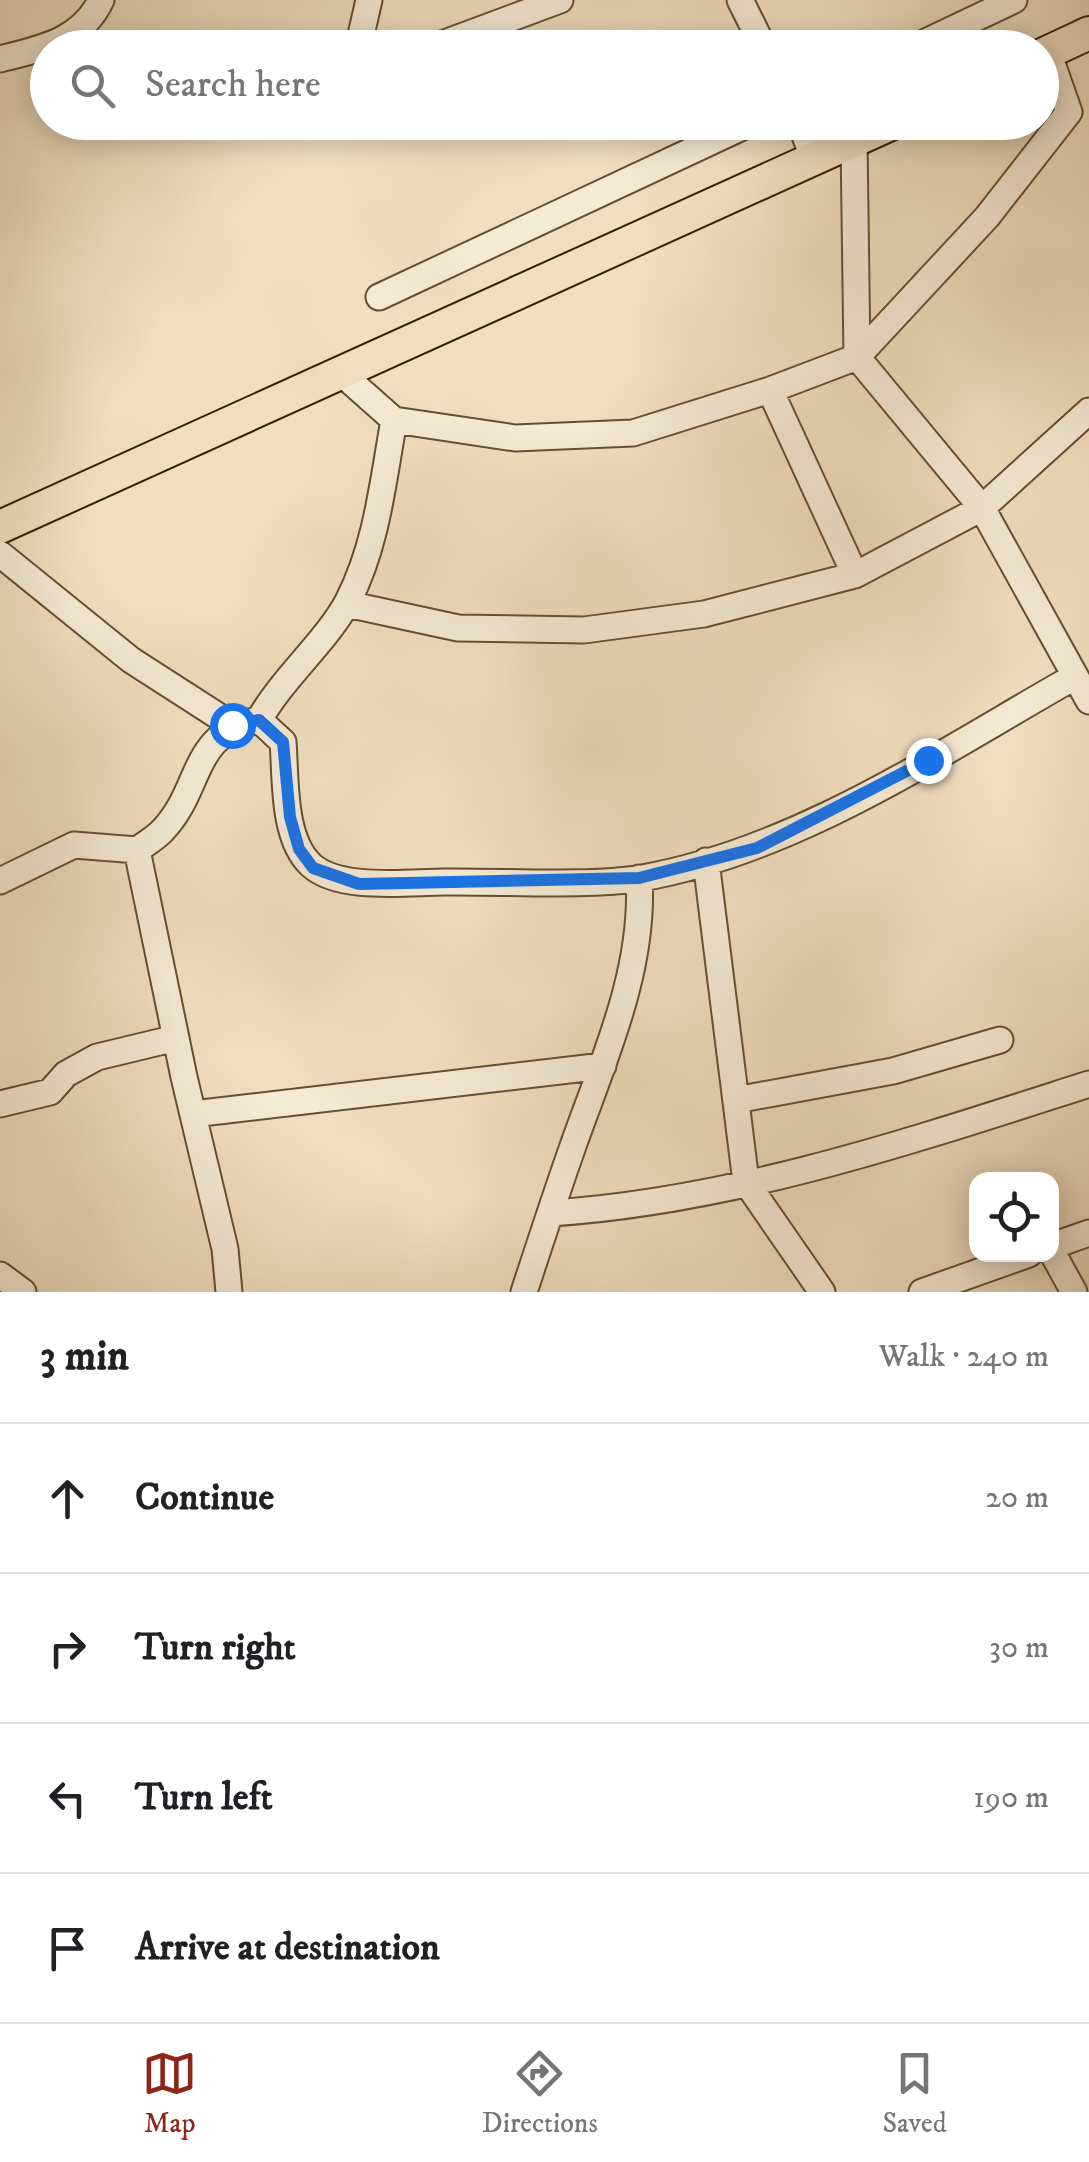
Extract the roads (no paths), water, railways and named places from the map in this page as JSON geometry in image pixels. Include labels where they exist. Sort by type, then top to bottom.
[{"type":"main road","points":[[1059,47],[1089,33]]},
{"type":"main road","points":[[0,527],[854,141]]},
{"type":"street","points":[[77,30],[94,16],[101,0]]},
{"type":"street","points":[[362,30],[369,0]]},
{"type":"street","points":[[479,30],[560,0]]},
{"type":"street","points":[[740,0],[755,30]]},
{"type":"street","points":[[951,30],[1014,0]]},
{"type":"street","points":[[0,60],[30,51]]},
{"type":"street","points":[[1059,80],[1079,118],[1059,140]]},
{"type":"street","points":[[378,296],[714,140]]},
{"type":"street","points":[[807,140],[814,160]]},
{"type":"street","points":[[341,372],[394,420],[514,438],[633,433],[770,390],[857,357],[1059,140]]},
{"type":"street","points":[[854,141],[857,357],[982,508],[1089,701]]},
{"type":"street","points":[[770,390],[855,575]]},
{"type":"street","points":[[347,604],[458,628],[584,630],[704,614],[855,575],[982,508],[1089,411]]},
{"type":"street","points":[[259,720],[276,689],[347,604],[374,531],[394,420]]},
{"type":"street","points":[[0,554],[131,660],[232,725]]},
{"type":"street","points":[[259,720],[283,742],[290,817],[299,849],[313,868],[359,884],[639,878],[757,848],[928,760],[1074,677]]},
{"type":"street","points":[[0,881],[74,845],[137,850],[164,830],[214,740],[232,725],[259,720]]},
{"type":"street","points":[[137,850],[192,1114],[226,1249],[228,1292]]},
{"type":"street","points":[[706,861],[746,1182],[822,1292]]},
{"type":"street","points":[[524,1292],[604,1066],[631,969],[641,911],[639,878]]},
{"type":"street","points":[[0,1104],[50,1092],[66,1074],[97,1057],[176,1038]]},
{"type":"street","points":[[736,1100],[893,1071],[1000,1040]]},
{"type":"street","points":[[192,1114],[604,1066]]},
{"type":"street","points":[[551,1214],[615,1209],[856,1158],[1089,1084]]},
{"type":"street","points":[[1059,1247],[1089,1233]]},
{"type":"street","points":[[922,1292],[1006,1262]]},
{"type":"street","points":[[1058,1262],[1074,1292]]},
{"type":"street","points":[[0,1276],[24,1292]]}]
